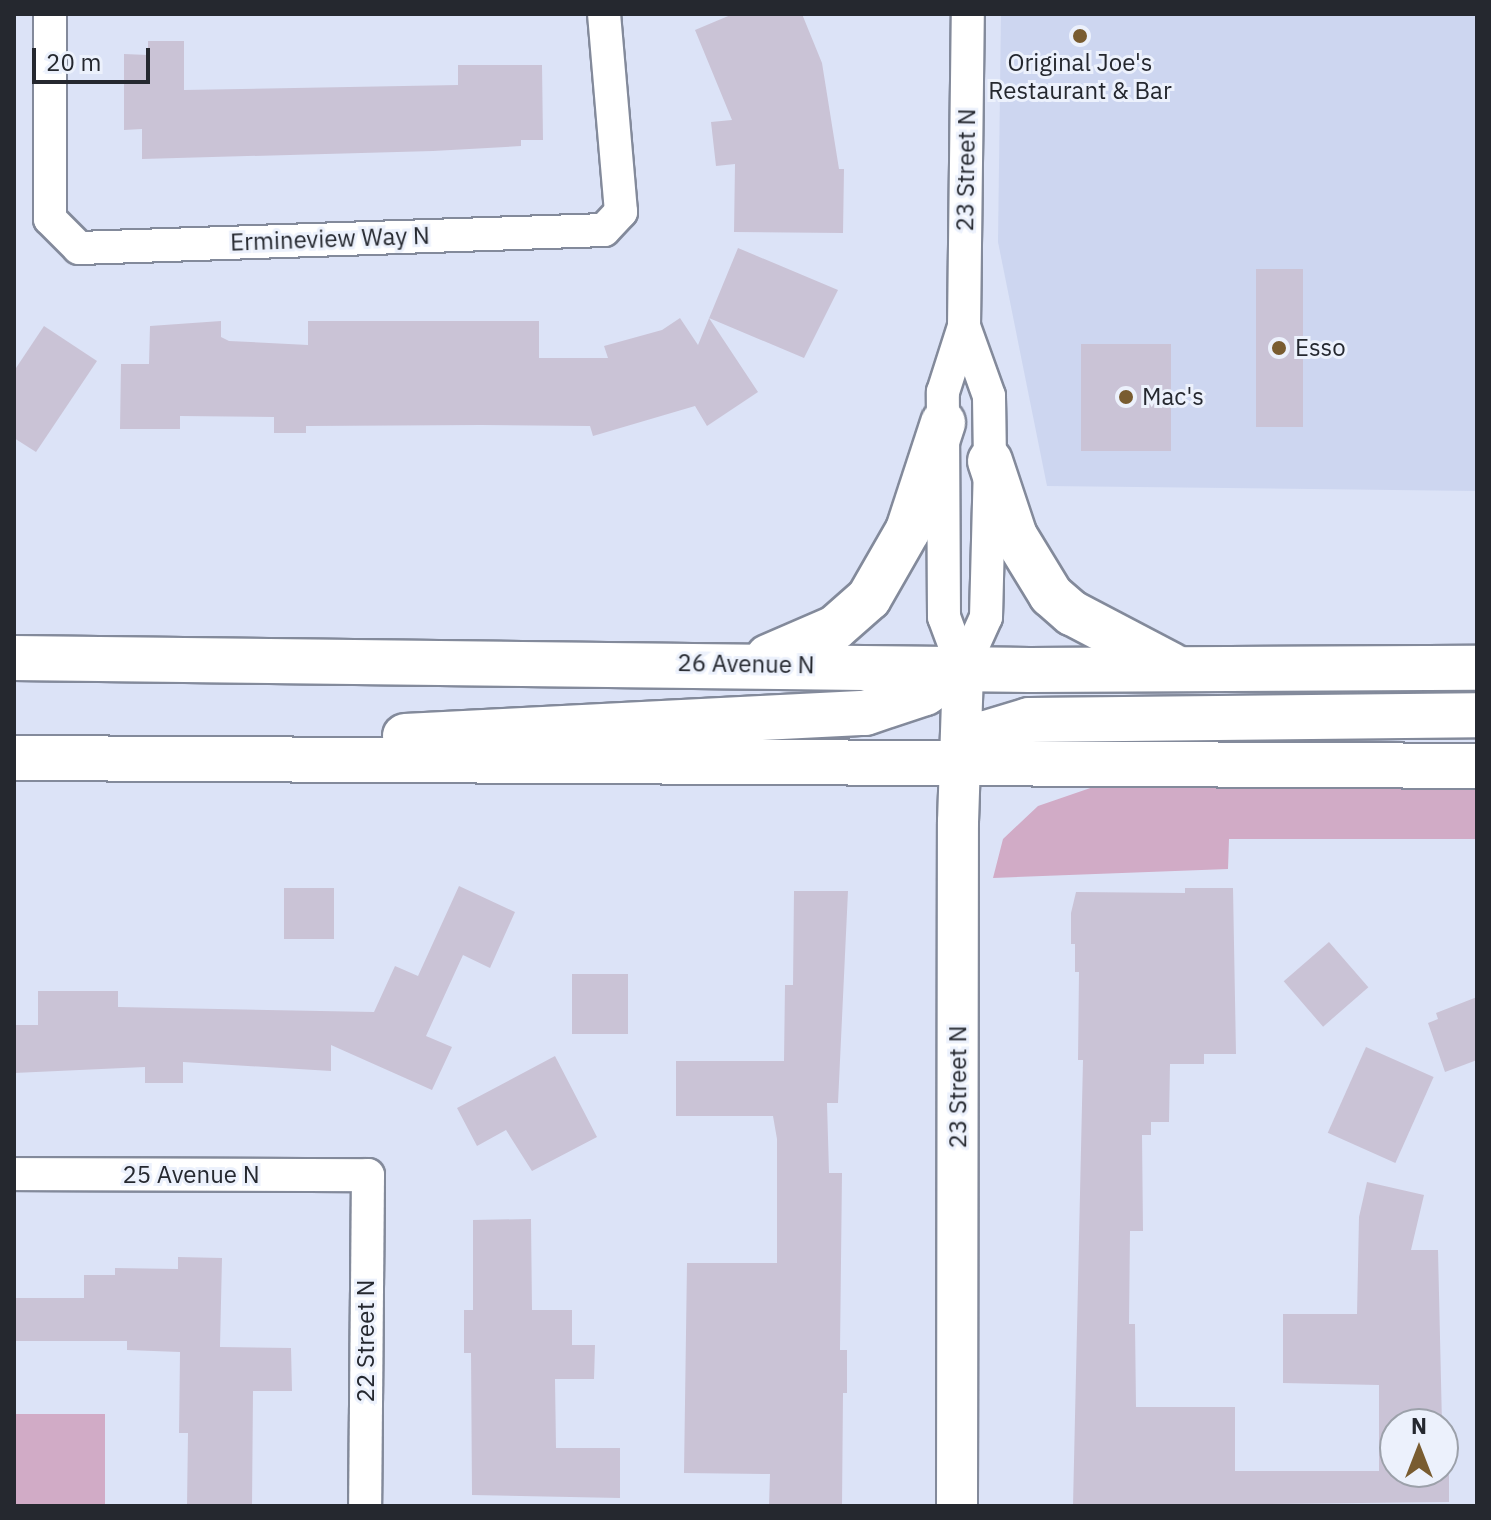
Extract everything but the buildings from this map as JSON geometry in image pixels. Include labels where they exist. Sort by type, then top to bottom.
[{"type":"main road","points":[[755,663],[835,628],[869,598],[908,530],[943,423]]},
{"type":"main road","points":[[990,461],[1015,536],[1051,595],[1072,613],[1176,668]]},
{"type":"main road","name":"26 Avenue N","points":[[14,658],[755,663],[963,668],[1477,668]]},
{"type":"main road","points":[[290,761],[417,733],[865,713],[925,693],[963,668]]},
{"type":"main road","points":[[960,762],[986,733],[1029,720],[1477,715]]},
{"type":"main road","points":[[14,758],[1477,766]]},
{"type":"street","name":"Ermineview Way N","points":[[50,14],[50,219],[79,248],[604,230],[621,212],[604,14]]},
{"type":"street","name":"23 Street N","points":[[957,1506],[963,668],[944,617],[943,392],[964,326],[968,14]]},
{"type":"street","name":"23 Street N","points":[[963,668],[986,617],[990,461],[989,396],[964,326]]},
{"type":"street","name":"25 Avenue N","points":[[14,1174],[368,1175]]},
{"type":"street","name":"22 Street N","points":[[365,1506],[368,1175]]},
{"type":"shaded area","points":[[1001,14],[1477,14],[1477,491],[1047,486],[998,242]]},
{"type":"shaded area","points":[[1477,780],[1477,839],[1229,839],[1228,869],[993,878],[1003,839],[1038,806],[1102,784]]},
{"type":"shaded area","points":[[14,1414],[105,1414],[105,1506],[14,1506]]},
{"type":"place","name":"Original Joe's Restaurant & Bar","points":[[1080,36]]},
{"type":"place","name":"Esso","points":[[1279,348]]},
{"type":"place","name":"Mac's","points":[[1126,397]]}]
